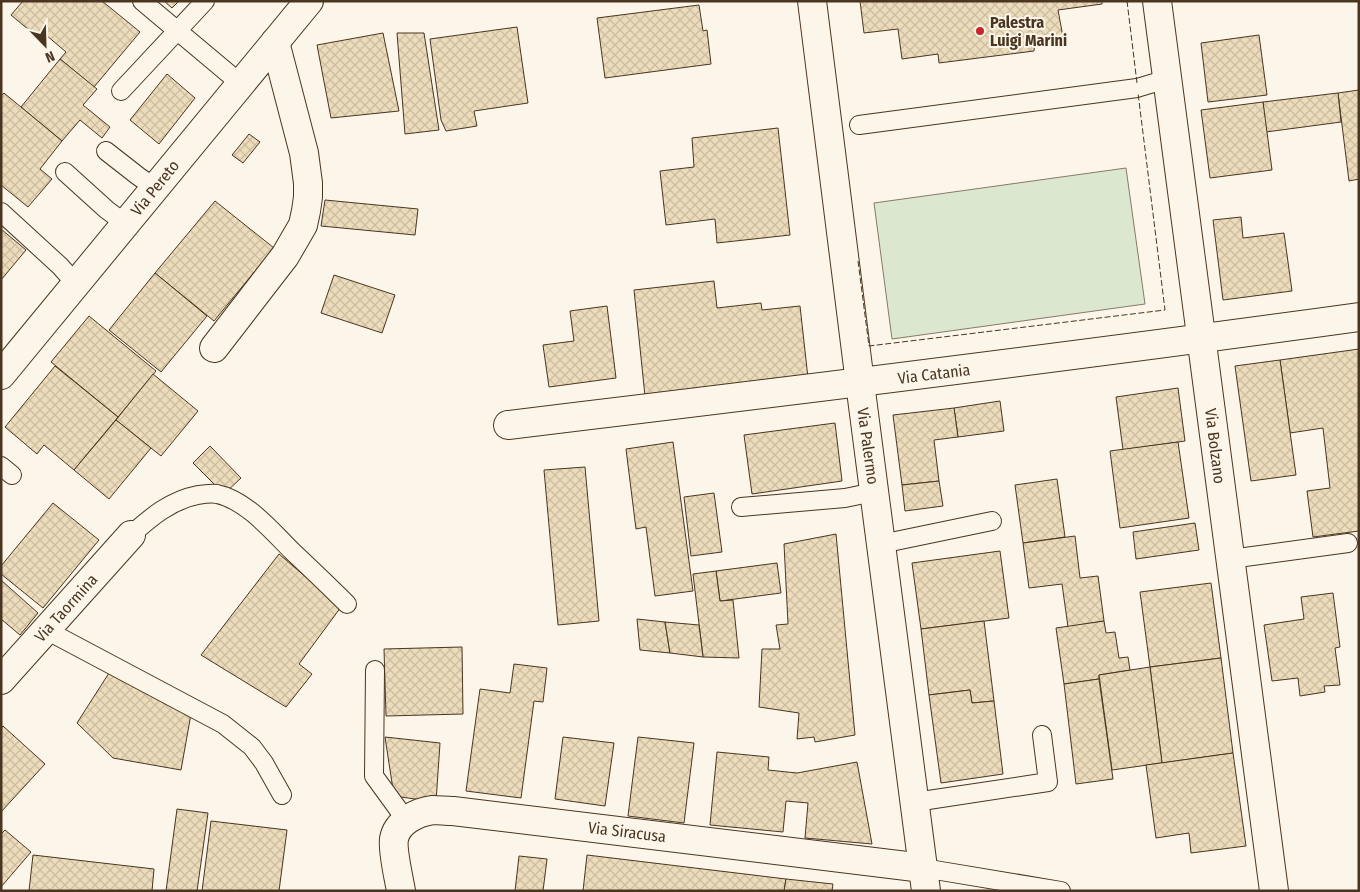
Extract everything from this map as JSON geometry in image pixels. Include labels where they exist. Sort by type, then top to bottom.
[{"type":"street","name":"Via Pereto","points":[[1,375],[309,1]]},
{"type":"street","name":"Via Palermo","points":[[812,1],[925,879]]},
{"type":"street","name":"Via Bolzano","points":[[1157,1],[1274,891]]},
{"type":"street","points":[[214,348],[285,256],[303,225],[306,211],[308,183],[305,161],[276,42]]},
{"type":"street","name":"Via Catania","points":[[508,425],[860,383],[1201,339],[1359,316]]},
{"type":"street","name":"Via Taormina","points":[[1,680],[131,535]]},
{"type":"street","name":"Via Siracusa","points":[[406,820],[433,810],[452,811],[925,879]]},
{"type":"street","points":[[401,891],[394,840],[399,828],[406,820]]},
{"type":"lane","points":[[142,1],[241,84]]},
{"type":"lane","points":[[122,91],[205,1]]},
{"type":"lane","points":[[859,125],[1137,88],[1167,79]]},
{"type":"lane","points":[[106,151],[155,188]]},
{"type":"lane","points":[[65,172],[107,210],[126,224]]},
{"type":"lane","points":[[1,212],[60,266],[76,284]]},
{"type":"lane","points":[[742,507],[845,498],[874,492]]},
{"type":"lane","points":[[131,535],[158,512],[175,502],[202,494],[216,494],[251,512],[347,604]]},
{"type":"lane","points":[[881,544],[992,521]]},
{"type":"lane","points":[[1230,559],[1348,543]]},
{"type":"lane","points":[[46,630],[223,724],[252,747],[264,763],[282,795]]},
{"type":"lane","points":[[375,670],[374,776],[406,820]]},
{"type":"lane","points":[[915,802],[1048,782],[1042,736]]},
{"type":"lane","points":[[925,879],[1061,891]]},
{"type":"green space","points":[[1126,168],[1145,304],[892,339],[874,203]]},
{"type":"building","points":[[23,1],[102,1],[140,32],[94,87],[60,59],[66,52],[46,35],[41,40],[11,15]]},
{"type":"building","points":[[164,1],[179,1],[172,8]]},
{"type":"building","name":"Palestra Luigi Marini","points":[[860,1],[1102,1],[1102,4],[1058,10],[1063,37],[1035,40],[1034,51],[939,63],[938,54],[902,59],[898,29],[864,33]]},
{"type":"building","points":[[699,5],[703,31],[707,30],[711,64],[605,78],[597,18]]},
{"type":"building","points":[[517,27],[528,103],[474,111],[477,126],[446,131],[441,120],[430,39]]},
{"type":"building","points":[[383,33],[399,111],[331,118],[317,45]]},
{"type":"building","points":[[397,33],[424,33],[439,130],[405,134]]},
{"type":"building","points":[[1259,35],[1267,95],[1208,102],[1201,43]]},
{"type":"building","points":[[60,59],[97,89],[83,105],[110,127],[102,138],[80,120],[62,141],[21,107]]},
{"type":"building","points":[[167,74],[195,98],[159,144],[130,120]]},
{"type":"building","points":[[1359,90],[1359,179],[1349,181],[1338,93]]},
{"type":"building","points":[[4,93],[62,141],[40,169],[52,179],[28,207],[1,185],[1,96]]},
{"type":"building","points":[[1338,93],[1341,122],[1266,132],[1263,102]]},
{"type":"building","points":[[1263,102],[1272,170],[1210,178],[1201,110]]},
{"type":"building","points":[[778,128],[790,235],[717,243],[715,219],[666,225],[660,171],[694,167],[692,138]]},
{"type":"building","points":[[249,134],[260,142],[243,163],[232,155]]},
{"type":"building","points":[[325,200],[418,209],[415,235],[321,226]]},
{"type":"building","points":[[215,201],[274,248],[214,321],[155,273]]},
{"type":"building","points":[[1241,217],[1243,238],[1284,233],[1292,291],[1223,300],[1213,220]]},
{"type":"building","points":[[1,229],[26,250],[1,280]]},
{"type":"building","points":[[155,273],[207,316],[161,372],[109,330]]},
{"type":"building","points":[[334,275],[395,295],[382,333],[321,313]]},
{"type":"building","points":[[714,281],[717,308],[761,303],[762,310],[800,306],[808,378],[645,396],[634,290]]},
{"type":"building","points":[[607,306],[616,378],[549,387],[543,345],[574,341],[570,311]]},
{"type":"building","points":[[89,316],[156,371],[118,417],[51,362]]},
{"type":"building","points":[[1359,349],[1359,531],[1313,537],[1307,491],[1330,488],[1323,428],[1290,433],[1280,360]]},
{"type":"building","points":[[1280,360],[1296,475],[1251,481],[1235,366]]},
{"type":"building","points":[[55,366],[118,417],[74,470],[44,445],[37,454],[5,427]]},
{"type":"building","points":[[153,374],[198,411],[161,456],[116,420]]},
{"type":"building","points":[[1178,388],[1185,441],[1123,450],[1116,397]]},
{"type":"building","points":[[1000,401],[1004,431],[958,437],[954,408]]},
{"type":"building","points":[[954,408],[958,437],[934,440],[939,481],[902,485],[893,415]]},
{"type":"building","points":[[116,420],[151,448],[109,499],[74,470]]},
{"type":"building","points":[[835,423],[842,481],[752,494],[744,435]]},
{"type":"building","points":[[673,442],[693,591],[655,596],[646,527],[636,529],[626,449]]},
{"type":"building","points":[[1178,442],[1189,518],[1120,528],[1110,451]]},
{"type":"building","points":[[210,446],[241,478],[224,494],[193,463]]},
{"type":"building","points":[[585,467],[599,621],[558,625],[544,470]]},
{"type":"building","points":[[1057,479],[1065,537],[1023,543],[1015,485]]},
{"type":"building","points":[[939,481],[943,506],[905,511],[902,485]]},
{"type":"building","points":[[714,493],[722,552],[691,556],[684,497]]},
{"type":"building","points":[[53,503],[99,540],[43,608],[1,574],[1,566]]},
{"type":"building","points":[[1195,523],[1199,550],[1136,559],[1133,532]]},
{"type":"building","points":[[836,534],[855,735],[815,742],[814,737],[797,739],[799,713],[759,707],[762,649],[780,649],[776,625],[788,624],[784,544]]},
{"type":"building","points":[[1075,536],[1080,578],[1098,576],[1104,621],[1068,627],[1062,584],[1029,588],[1023,543]]},
{"type":"building","points":[[1000,551],[1009,618],[921,629],[912,563]]},
{"type":"building","points":[[279,554],[341,607],[299,664],[312,674],[286,707],[201,655]]},
{"type":"building","points":[[777,563],[781,593],[720,601],[716,571]]},
{"type":"building","points":[[716,571],[720,601],[733,600],[739,658],[703,657],[693,574]]},
{"type":"building","points":[[1,580],[38,613],[20,635],[1,619]]},
{"type":"building","points":[[1211,583],[1221,658],[1150,667],[1140,592]]},
{"type":"building","points":[[1333,593],[1340,647],[1335,648],[1340,685],[1324,686],[1325,692],[1300,696],[1298,678],[1272,681],[1264,625],[1304,619],[1301,597]]},
{"type":"building","points":[[637,619],[665,622],[670,653],[640,650]]},
{"type":"building","points":[[984,621],[994,701],[972,703],[970,690],[929,695],[921,629]]},
{"type":"building","points":[[1104,621],[1106,633],[1115,632],[1119,658],[1128,657],[1130,670],[1099,675],[1099,679],[1064,684],[1056,628]]},
{"type":"building","points":[[665,622],[699,625],[703,657],[670,653]]},
{"type":"building","points":[[462,647],[463,714],[386,716],[384,649]]},
{"type":"building","points":[[1221,658],[1233,753],[1162,763],[1150,667]]},
{"type":"building","points":[[514,664],[547,668],[543,702],[534,701],[521,798],[466,791],[480,689],[510,693]]},
{"type":"building","points":[[1150,667],[1162,763],[1112,770],[1099,675]]},
{"type":"building","points":[[109,673],[191,714],[181,770],[113,758],[77,723]]},
{"type":"building","points":[[1099,679],[1113,779],[1076,784],[1064,684]]},
{"type":"building","points":[[970,690],[972,703],[994,701],[1003,774],[941,783],[929,695]]},
{"type":"building","points":[[3,726],[45,764],[1,812],[1,728]]},
{"type":"building","points":[[385,737],[440,743],[436,802],[394,796]]},
{"type":"building","points":[[563,737],[614,743],[605,806],[555,799]]},
{"type":"building","points":[[638,737],[694,743],[684,823],[628,816]]},
{"type":"building","points":[[717,752],[769,757],[768,770],[797,773],[857,762],[872,844],[805,838],[808,803],[786,801],[783,832],[710,825]]},
{"type":"building","points":[[1233,753],[1246,846],[1191,853],[1189,833],[1156,838],[1146,765]]},
{"type":"building","points":[[177,809],[208,813],[197,891],[166,891]]},
{"type":"building","points":[[211,821],[287,830],[279,891],[202,891]]},
{"type":"building","points":[[5,830],[31,852],[1,887],[1,834]]},
{"type":"building","points":[[33,855],[154,869],[152,891],[29,891]]},
{"type":"building","points":[[587,855],[786,879],[784,891],[583,891]]},
{"type":"building","points":[[519,856],[547,859],[543,891],[515,891]]},
{"type":"building","points":[[786,879],[833,884],[832,891],[784,891]]},
{"type":"fence","points":[[1127,1],[1137,83]]},
{"type":"fence","points":[[858,261],[869,346],[1165,310],[1138,93]]},
{"type":"place","name":"Palestra Luigi Marini","points":[[980,31]]}]
